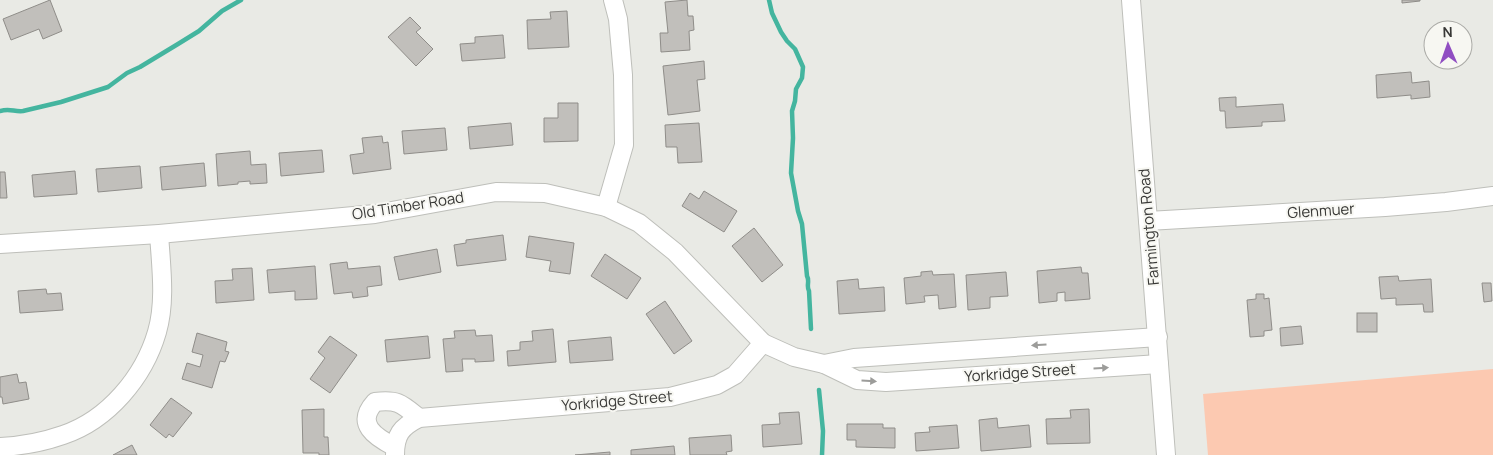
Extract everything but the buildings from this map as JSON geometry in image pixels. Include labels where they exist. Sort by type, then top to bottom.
[{"type":"street","points":[[606,207],[624,144],[623,75],[618,19],[613,0]]},
{"type":"street","name":"Farmington Road","points":[[1131,0],[1166,455]]},
{"type":"street","name":"Old Timber Road","points":[[0,244],[159,234],[375,214],[496,192],[546,193],[606,207],[639,223],[675,252],[763,343]]},
{"type":"street","name":"Glenmuer","points":[[1148,221],[1402,206],[1493,196]]},
{"type":"street","points":[[0,447],[22,446],[65,435],[96,419],[125,391],[145,362],[157,331],[162,285],[159,234]]},
{"type":"street","name":"Yorkridge Street","points":[[824,364],[854,358],[1158,337]]},
{"type":"street","name":"Yorkridge Street","points":[[419,418],[665,398],[684,394],[717,386],[735,375],[763,343],[794,357],[824,364],[857,380],[886,382],[1160,364]]},
{"type":"street","points":[[965,350],[966,376]]},
{"type":"street","points":[[390,400],[402,404],[419,418],[402,430],[397,438],[395,451],[369,429],[367,420],[368,409],[375,402],[390,400]]},
{"type":"shaded area","points":[[1493,369],[1493,455],[1208,455],[1203,394]]},
{"type":"waterway","points":[[0,111],[23,111],[61,102],[108,87],[127,73],[199,31],[222,11],[241,0]]},
{"type":"waterway","points":[[769,0],[772,13],[781,32],[795,49],[803,67],[802,78],[796,89],[792,111],[791,173],[802,224],[811,329]]},
{"type":"waterway","points":[[819,390],[823,431],[822,455]]}]
